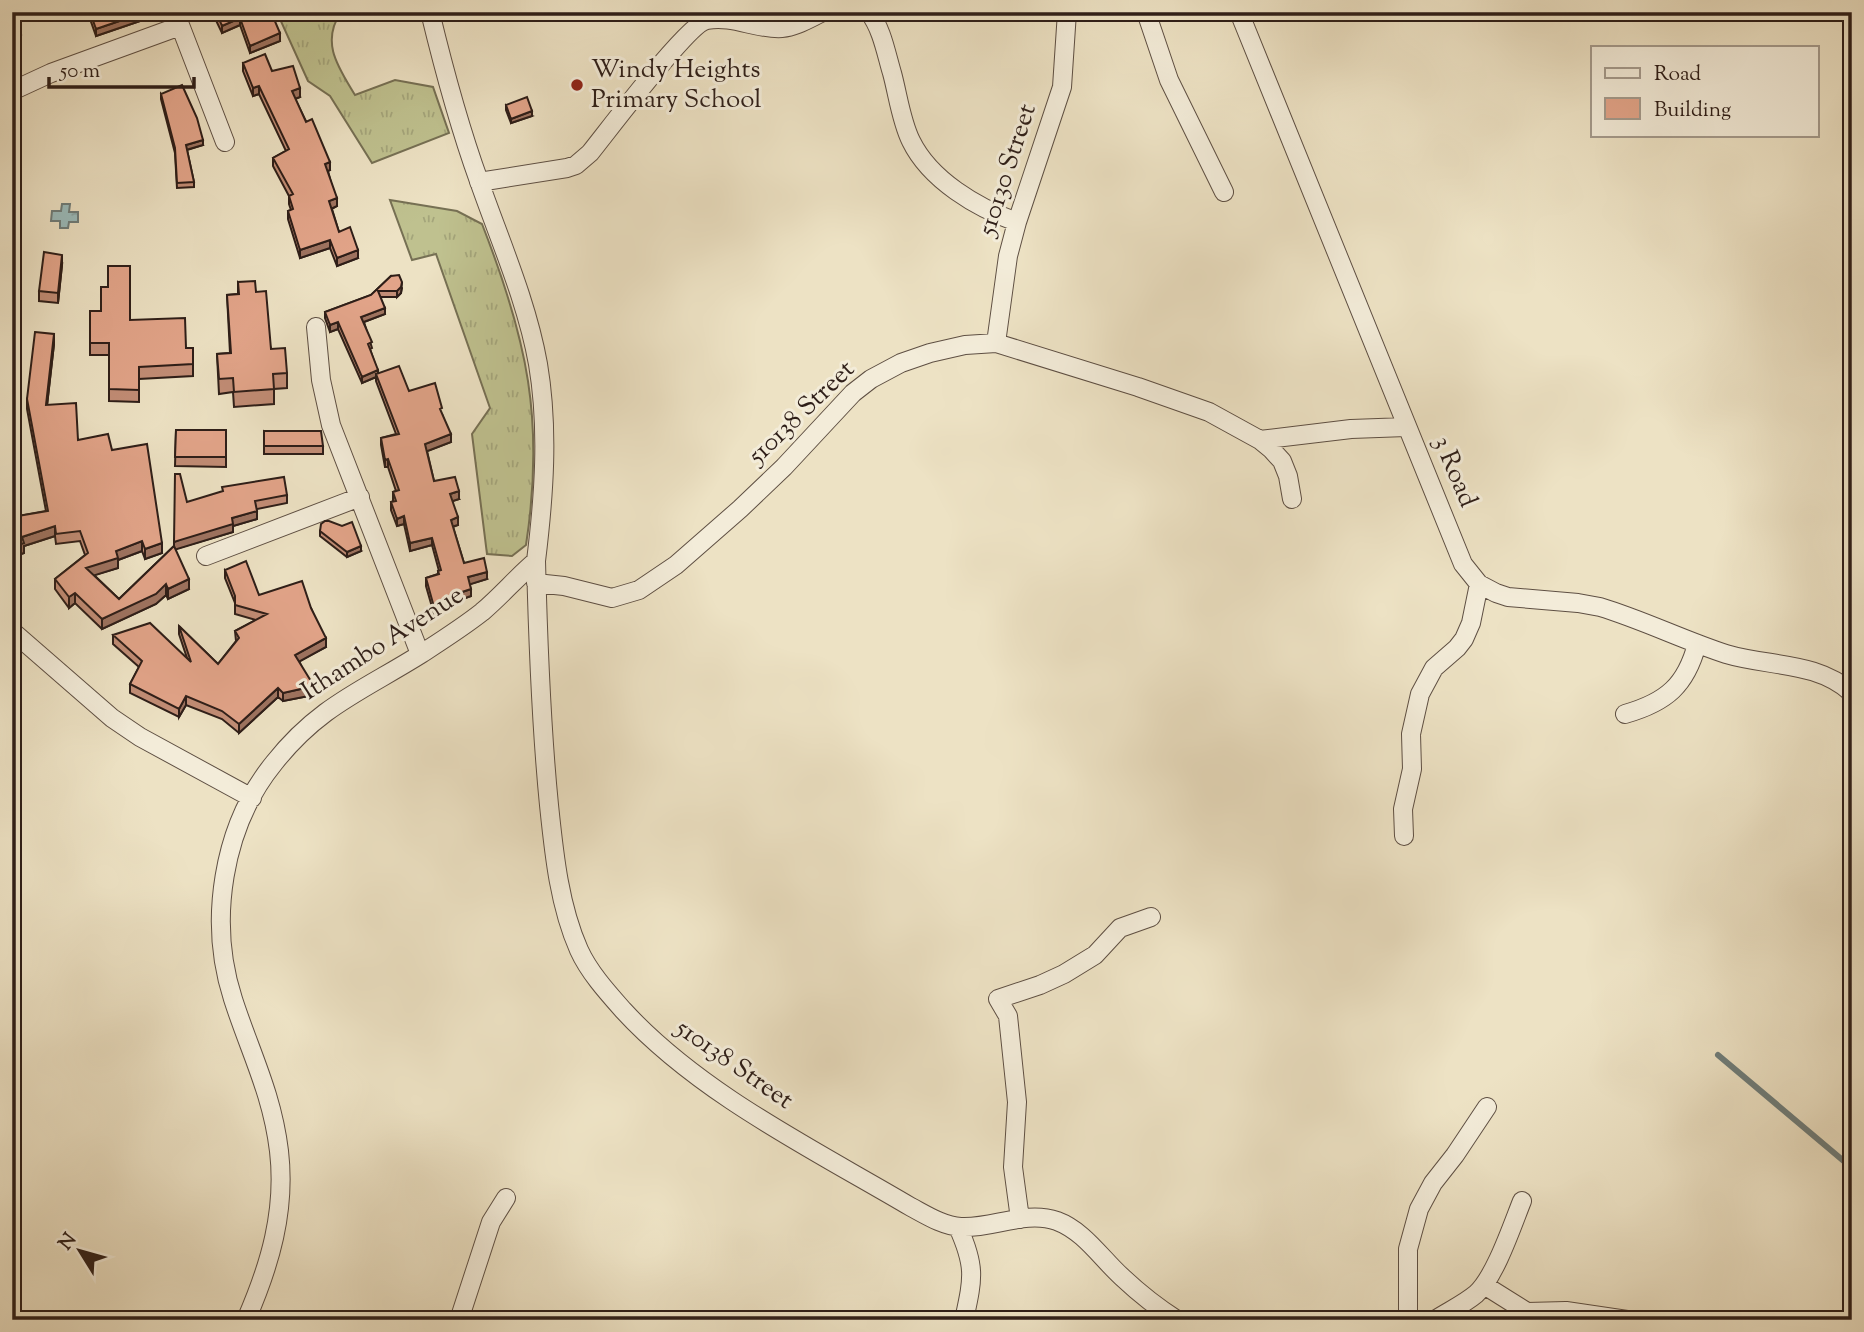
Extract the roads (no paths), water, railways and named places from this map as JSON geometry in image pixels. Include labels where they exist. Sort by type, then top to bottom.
[{"type":"street","points":[[430,12],[456,114],[529,327],[538,364],[544,467],[536,561]]},
{"type":"street","points":[[479,182],[576,165],[590,153],[698,23],[717,19],[783,28],[796,25],[822,12]]},
{"type":"street","points":[[869,12],[879,32],[910,141],[942,179],[995,214],[1017,222]]},
{"type":"street","name":"510130 Street","points":[[996,343],[1008,256],[1062,87],[1067,12]]},
{"type":"street","points":[[1146,12],[1169,80],[1224,192]]},
{"type":"street","name":"3 Road","points":[[1239,12],[1463,564],[1479,584]]},
{"type":"street","points":[[12,91],[178,19],[225,142]]},
{"type":"street","points":[[316,327],[321,380],[331,425],[420,654]]},
{"type":"street","name":"510138 Street","points":[[536,583],[564,586],[612,598],[639,590],[676,565],[740,509],[784,467],[853,393],[871,379],[901,362],[965,345],[996,343],[1175,399],[1224,419],[1260,440],[1282,461],[1292,499]]},
{"type":"street","points":[[1260,440],[1351,429],[1406,427]]},
{"type":"street","points":[[206,556],[360,497]]},
{"type":"street","name":"510138 Street","points":[[536,561],[542,736],[552,834],[565,908],[580,953],[607,993],[645,1034],[692,1074],[911,1207],[945,1224],[958,1227],[976,1227],[1020,1219],[1048,1219],[1067,1227],[1138,1291],[1177,1320]]},
{"type":"street","name":"Ithambo Avenue","points":[[246,1320],[271,1256],[279,1219],[281,1184],[279,1151],[265,1084],[233,999],[223,951],[222,894],[229,853],[252,798],[271,766],[297,735],[320,714],[420,654],[480,614],[536,561]]},
{"type":"street","points":[[1404,836],[1403,810],[1412,769],[1411,734],[1420,694],[1434,668],[1464,639],[1471,623],[1479,584],[1508,597],[1600,607],[1697,644],[1748,660],[1816,671],[1835,679],[1852,693]]},
{"type":"street","points":[[12,631],[111,718],[140,737],[252,798]]},
{"type":"street","points":[[1626,714],[1656,703],[1679,682],[1691,667],[1697,644]]},
{"type":"street","points":[[1020,1219],[1013,1167],[1017,1102],[1008,1016],[998,999],[1064,974],[1095,955],[1120,928],[1151,917]]},
{"type":"street","points":[[1408,1320],[1408,1249],[1419,1209],[1429,1189],[1488,1107]]},
{"type":"street","points":[[459,1320],[491,1222],[506,1198]]},
{"type":"street","points":[[1435,1320],[1468,1300],[1484,1285],[1492,1273],[1522,1201]]},
{"type":"street","points":[[958,1227],[969,1252],[973,1271],[964,1320]]},
{"type":"street","points":[[1484,1285],[1527,1312],[1566,1311],[1627,1320]]},
{"type":"water","points":[[62,204],[70,204],[69,212],[78,212],[78,222],[69,222],[68,228],[60,228],[60,221],[51,221],[52,211],[61,211]]},
{"type":"waterway","points":[[1718,1055],[1852,1168]]},
{"type":"place","name":"Windy Heights Primary School","points":[[577,85]]}]
